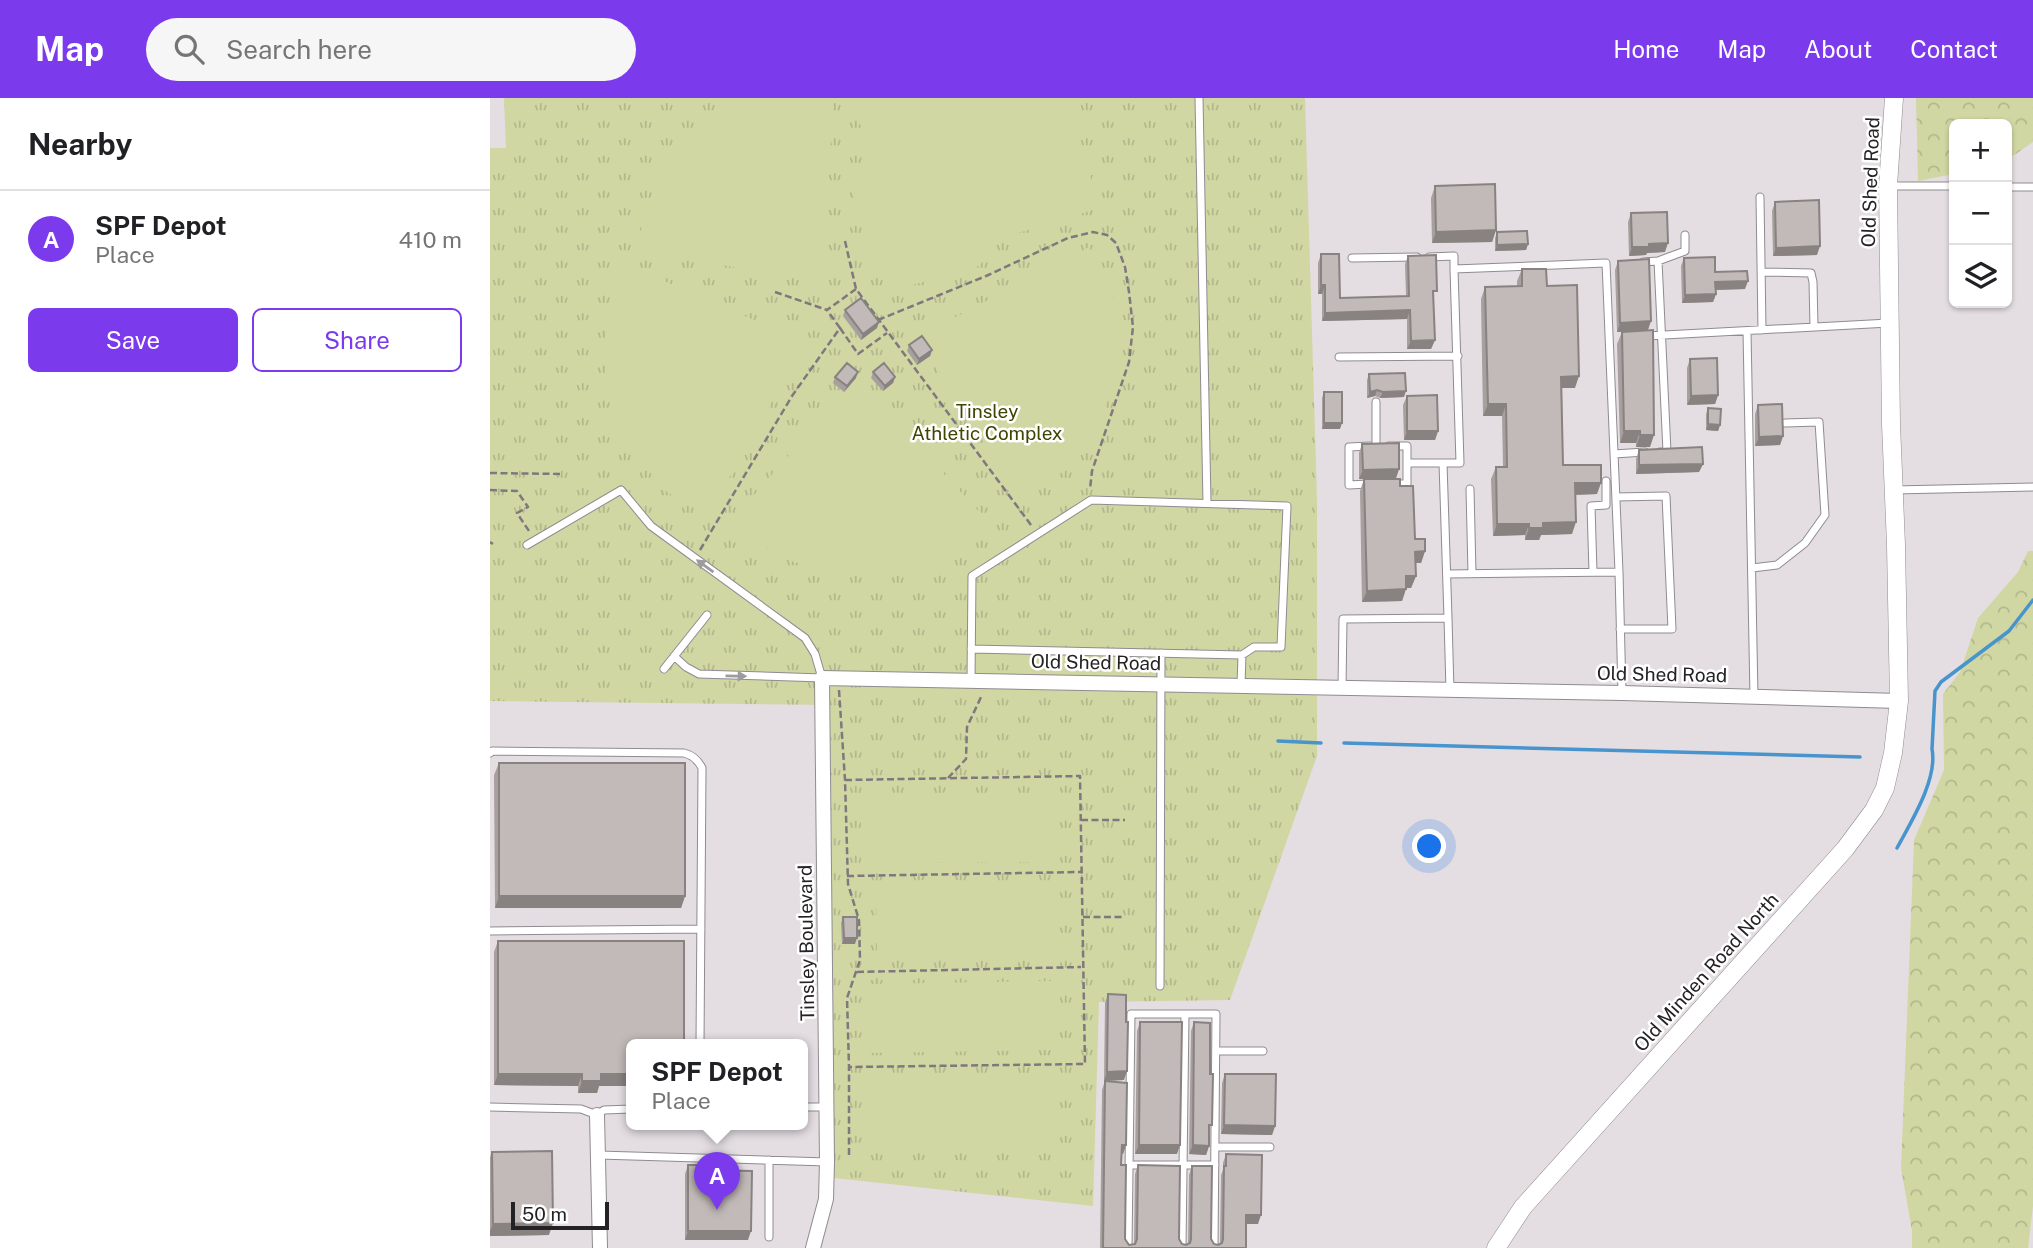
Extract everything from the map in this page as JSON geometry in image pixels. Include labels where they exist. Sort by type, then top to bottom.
[{"type":"street","name":"Old Shed Road","points":[[822,678],[1899,701],[1888,186],[1894,98]]},
{"type":"street","name":"Tinsley Boulevard","points":[[813,1248],[826,1199],[827,1162],[822,678]]},
{"type":"street","name":"Old Minden Road North","points":[[1496,1248],[1523,1207],[1845,849],[1874,810],[1885,788],[1893,753],[1899,701]]},
{"type":"street","points":[[597,1115],[600,1248]]},
{"type":"lane","points":[[1199,98],[1208,503]]},
{"type":"lane","points":[[1888,186],[1949,186]]},
{"type":"lane","points":[[2012,187],[2033,187]]},
{"type":"lane","points":[[1760,197],[1762,330]]},
{"type":"lane","points":[[1632,262],[1658,261],[1685,251],[1685,235]]},
{"type":"lane","points":[[1352,258],[1454,256],[1460,463],[1408,463]]},
{"type":"lane","points":[[1614,454],[1667,452],[1658,261]]},
{"type":"lane","points":[[1606,263],[1622,693]]},
{"type":"lane","points":[[1454,269],[1619,263]]},
{"type":"lane","points":[[1762,272],[1811,273],[1814,327]]},
{"type":"lane","points":[[1636,337],[1890,323]]},
{"type":"lane","points":[[1747,331],[1754,697]]},
{"type":"lane","points":[[1610,338],[1623,338]]},
{"type":"lane","points":[[1339,357],[1458,356]]},
{"type":"lane","points":[[1376,402],[1377,446]]},
{"type":"lane","points":[[1752,568],[1777,565],[1805,543],[1825,515],[1819,422],[1785,423]]},
{"type":"lane","points":[[1372,484],[1349,485],[1349,447],[1407,446],[1408,484],[1384,484]]},
{"type":"lane","points":[[1443,463],[1450,691]]},
{"type":"lane","points":[[1593,572],[1591,506],[1606,505],[1606,481]]},
{"type":"lane","points":[[1894,490],[2033,487]]},
{"type":"lane","points":[[1470,489],[1472,573]]},
{"type":"lane","points":[[527,545],[621,490],[651,526],[805,638],[815,654],[822,678],[699,674],[674,656]]},
{"type":"lane","points":[[1616,497],[1667,496],[1672,629],[1620,629]]},
{"type":"lane","points":[[971,649],[1242,654],[1254,647],[1282,647],[1287,506],[1091,500],[972,576],[971,649],[978,681]]},
{"type":"lane","points":[[1447,573],[1619,572]]},
{"type":"lane","points":[[664,669],[707,615]]},
{"type":"lane","points":[[1342,688],[1343,619],[1448,618]]},
{"type":"lane","points":[[1160,986],[1161,653]]},
{"type":"lane","points":[[1241,686],[1242,654]]},
{"type":"lane","points":[[490,753],[684,752],[693,757],[702,768],[700,1039]]},
{"type":"lane","points":[[490,930],[701,929]]},
{"type":"lane","points":[[1128,1248],[1131,1014],[1216,1014],[1214,1248]]},
{"type":"lane","points":[[1182,1248],[1185,1014]]},
{"type":"lane","points":[[1216,1051],[1263,1051]]},
{"type":"lane","points":[[1118,1086],[1130,1086]]},
{"type":"lane","points":[[490,1107],[581,1110],[597,1115],[604,1110],[626,1109]]},
{"type":"lane","points":[[808,1107],[827,1107]]},
{"type":"lane","points":[[1215,1147],[1270,1147]]},
{"type":"lane","points":[[598,1154],[827,1162]]},
{"type":"lane","points":[[769,1160],[769,1237]]},
{"type":"lane","points":[[1129,1165],[1214,1165]]},
{"type":"path","points":[[878,320],[986,276],[1068,237],[1093,232],[1107,235],[1116,243],[1125,267],[1133,327],[1129,362],[1091,478],[1091,500]]},
{"type":"path","points":[[845,241],[856,289],[1037,535]]},
{"type":"path","points":[[827,310],[856,289]]},
{"type":"path","points":[[775,292],[827,310],[858,354],[888,333]]},
{"type":"path","points":[[695,559],[792,396],[840,328]]},
{"type":"path","points":[[490,472],[562,474]]},
{"type":"path","points":[[490,490],[517,491],[528,507],[517,513],[535,540]]},
{"type":"path","points":[[838,678],[845,780],[847,876],[859,920],[860,960],[847,998],[849,1157]]},
{"type":"path","points":[[948,778],[966,759],[967,727],[985,689],[978,681]]},
{"type":"path","points":[[845,780],[1080,776],[1083,916],[1085,1064],[849,1068]]},
{"type":"path","points":[[1081,820],[1125,820]]},
{"type":"path","points":[[847,876],[1081,872]]},
{"type":"path","points":[[1083,916],[1124,916]]},
{"type":"path","points":[[857,972],[1083,967]]},
{"type":"green space","name":"Tinsley Athletic Complex","points":[[504,98],[1305,98],[1317,499],[1317,756],[1230,1000],[1099,1002],[1093,1206],[834,1178],[830,705],[490,701],[490,148],[506,148]]},
{"type":"green space","points":[[748,98],[834,98],[821,271],[811,280],[638,251],[643,218],[659,178],[684,144],[714,116]]},
{"type":"green space","points":[[853,98],[1069,98],[1099,208],[1002,238],[979,266],[902,288],[875,272],[854,194],[869,157]]},
{"type":"green space","points":[[1916,98],[2033,98],[2033,142],[2012,157],[2012,119],[1949,119],[1949,175],[1918,181]]},
{"type":"green space","points":[[1089,247],[1108,282],[1115,305],[1117,353],[1111,391],[1094,430],[1069,465],[1021,500],[921,344],[923,334]]},
{"type":"green space","points":[[627,265],[798,339],[801,350],[708,515],[667,492],[640,461],[616,420],[606,369],[606,316],[616,285]]},
{"type":"green space","points":[[859,384],[990,523],[975,545],[929,565],[884,574],[836,574],[791,561],[758,542],[733,519],[850,385]]},
{"type":"green space","points":[[2028,551],[2033,551],[2033,1206],[2028,1248],[1912,1248],[1912,1231],[1901,1168],[1914,840],[1944,770],[1943,694],[1960,672],[1978,618],[2018,572]]},
{"type":"green space","points":[[1053,793],[1054,862],[861,863],[861,795]]},
{"type":"green space","points":[[1052,886],[1054,955],[877,959],[876,890]]},
{"type":"green space","points":[[1053,981],[1054,1050],[871,1053],[870,984]]},
{"type":"green space","points":[[1053,1077],[1054,1144],[866,1147],[865,1080]]},
{"type":"building","points":[[1495,184],[1496,230],[1436,232],[1435,186]]},
{"type":"building","points":[[1819,200],[1820,246],[1776,248],[1775,202]]},
{"type":"building","points":[[1667,212],[1668,243],[1632,247],[1631,213]]},
{"type":"building","points":[[1527,231],[1528,244],[1497,245],[1497,232]]},
{"type":"building","points":[[1321,254],[1339,254],[1340,298],[1409,296],[1408,256],[1436,255],[1437,291],[1433,291],[1435,340],[1411,341],[1410,310],[1325,313]]},
{"type":"building","points":[[1715,257],[1715,272],[1747,271],[1748,281],[1715,282],[1716,294],[1685,295],[1684,258]]},
{"type":"building","points":[[1649,259],[1651,321],[1620,323],[1618,261]]},
{"type":"building","points":[[1522,269],[1546,269],[1547,286],[1577,285],[1579,376],[1561,377],[1563,465],[1601,465],[1601,483],[1575,483],[1576,522],[1543,523],[1543,528],[1529,528],[1529,524],[1497,524],[1496,467],[1507,467],[1506,404],[1488,404],[1485,287],[1522,286]]},
{"type":"building","points":[[861,298],[879,322],[863,334],[845,310]]},
{"type":"building","points":[[1653,330],[1654,435],[1640,435],[1640,431],[1624,431],[1622,332]]},
{"type":"building","points":[[922,336],[932,350],[919,359],[909,345]]},
{"type":"building","points":[[1717,358],[1718,395],[1691,396],[1690,359]]},
{"type":"building","points":[[847,363],[858,372],[847,386],[835,377]]},
{"type":"building","points":[[884,363],[895,377],[885,386],[873,372]]},
{"type":"building","points":[[1405,373],[1406,391],[1370,392],[1369,374]]},
{"type":"building","points":[[1324,392],[1342,392],[1342,423],[1324,423]]},
{"type":"building","points":[[1437,395],[1438,431],[1407,431],[1407,396]]},
{"type":"building","points":[[1782,404],[1783,436],[1759,437],[1758,405]]},
{"type":"building","points":[[1708,408],[1721,409],[1720,425],[1708,424]]},
{"type":"building","points":[[1399,443],[1399,469],[1363,470],[1362,444]]},
{"type":"building","points":[[1702,447],[1703,464],[1639,465],[1639,450]]},
{"type":"building","points":[[1364,479],[1400,479],[1400,486],[1413,486],[1415,539],[1425,539],[1425,551],[1415,552],[1416,576],[1406,576],[1406,589],[1367,591]]},
{"type":"building","points":[[499,763],[685,763],[685,896],[499,896]]},
{"type":"building","points":[[843,917],[857,917],[857,938],[844,938]]},
{"type":"building","points":[[498,941],[684,941],[684,1039],[626,1039],[626,1074],[601,1074],[601,1081],[582,1081],[582,1074],[498,1074]]},
{"type":"building","points":[[1108,994],[1126,995],[1127,1071],[1107,1072]]},
{"type":"building","points":[[1140,1022],[1182,1022],[1180,1145],[1139,1145]]},
{"type":"building","points":[[1194,1022],[1210,1023],[1210,1074],[1213,1074],[1209,1146],[1193,1145]]},
{"type":"building","points":[[1225,1074],[1276,1074],[1275,1126],[1224,1125]]},
{"type":"building","points":[[1105,1081],[1127,1083],[1126,1145],[1122,1145],[1121,1165],[1126,1165],[1125,1239],[1129,1245],[1135,1244],[1137,1239],[1138,1165],[1180,1166],[1179,1239],[1186,1245],[1191,1239],[1192,1166],[1212,1166],[1211,1239],[1218,1245],[1223,1239],[1226,1154],[1262,1155],[1261,1215],[1246,1215],[1246,1248],[1103,1248]]},
{"type":"building","points":[[552,1151],[553,1223],[493,1224],[492,1152]]},
{"type":"building","points":[[688,1165],[702,1165],[702,1170],[752,1171],[751,1231],[688,1231]]},
{"type":"waterway","points":[[1897,848],[1922,800],[1931,773],[1935,691],[1941,682],[2009,631],[2033,600]]},
{"type":"waterway","points":[[1278,741],[1321,743]]},
{"type":"waterway","points":[[1344,743],[1860,757]]},
{"type":"place","name":"SPF Depot","points":[[717,1210]]}]
